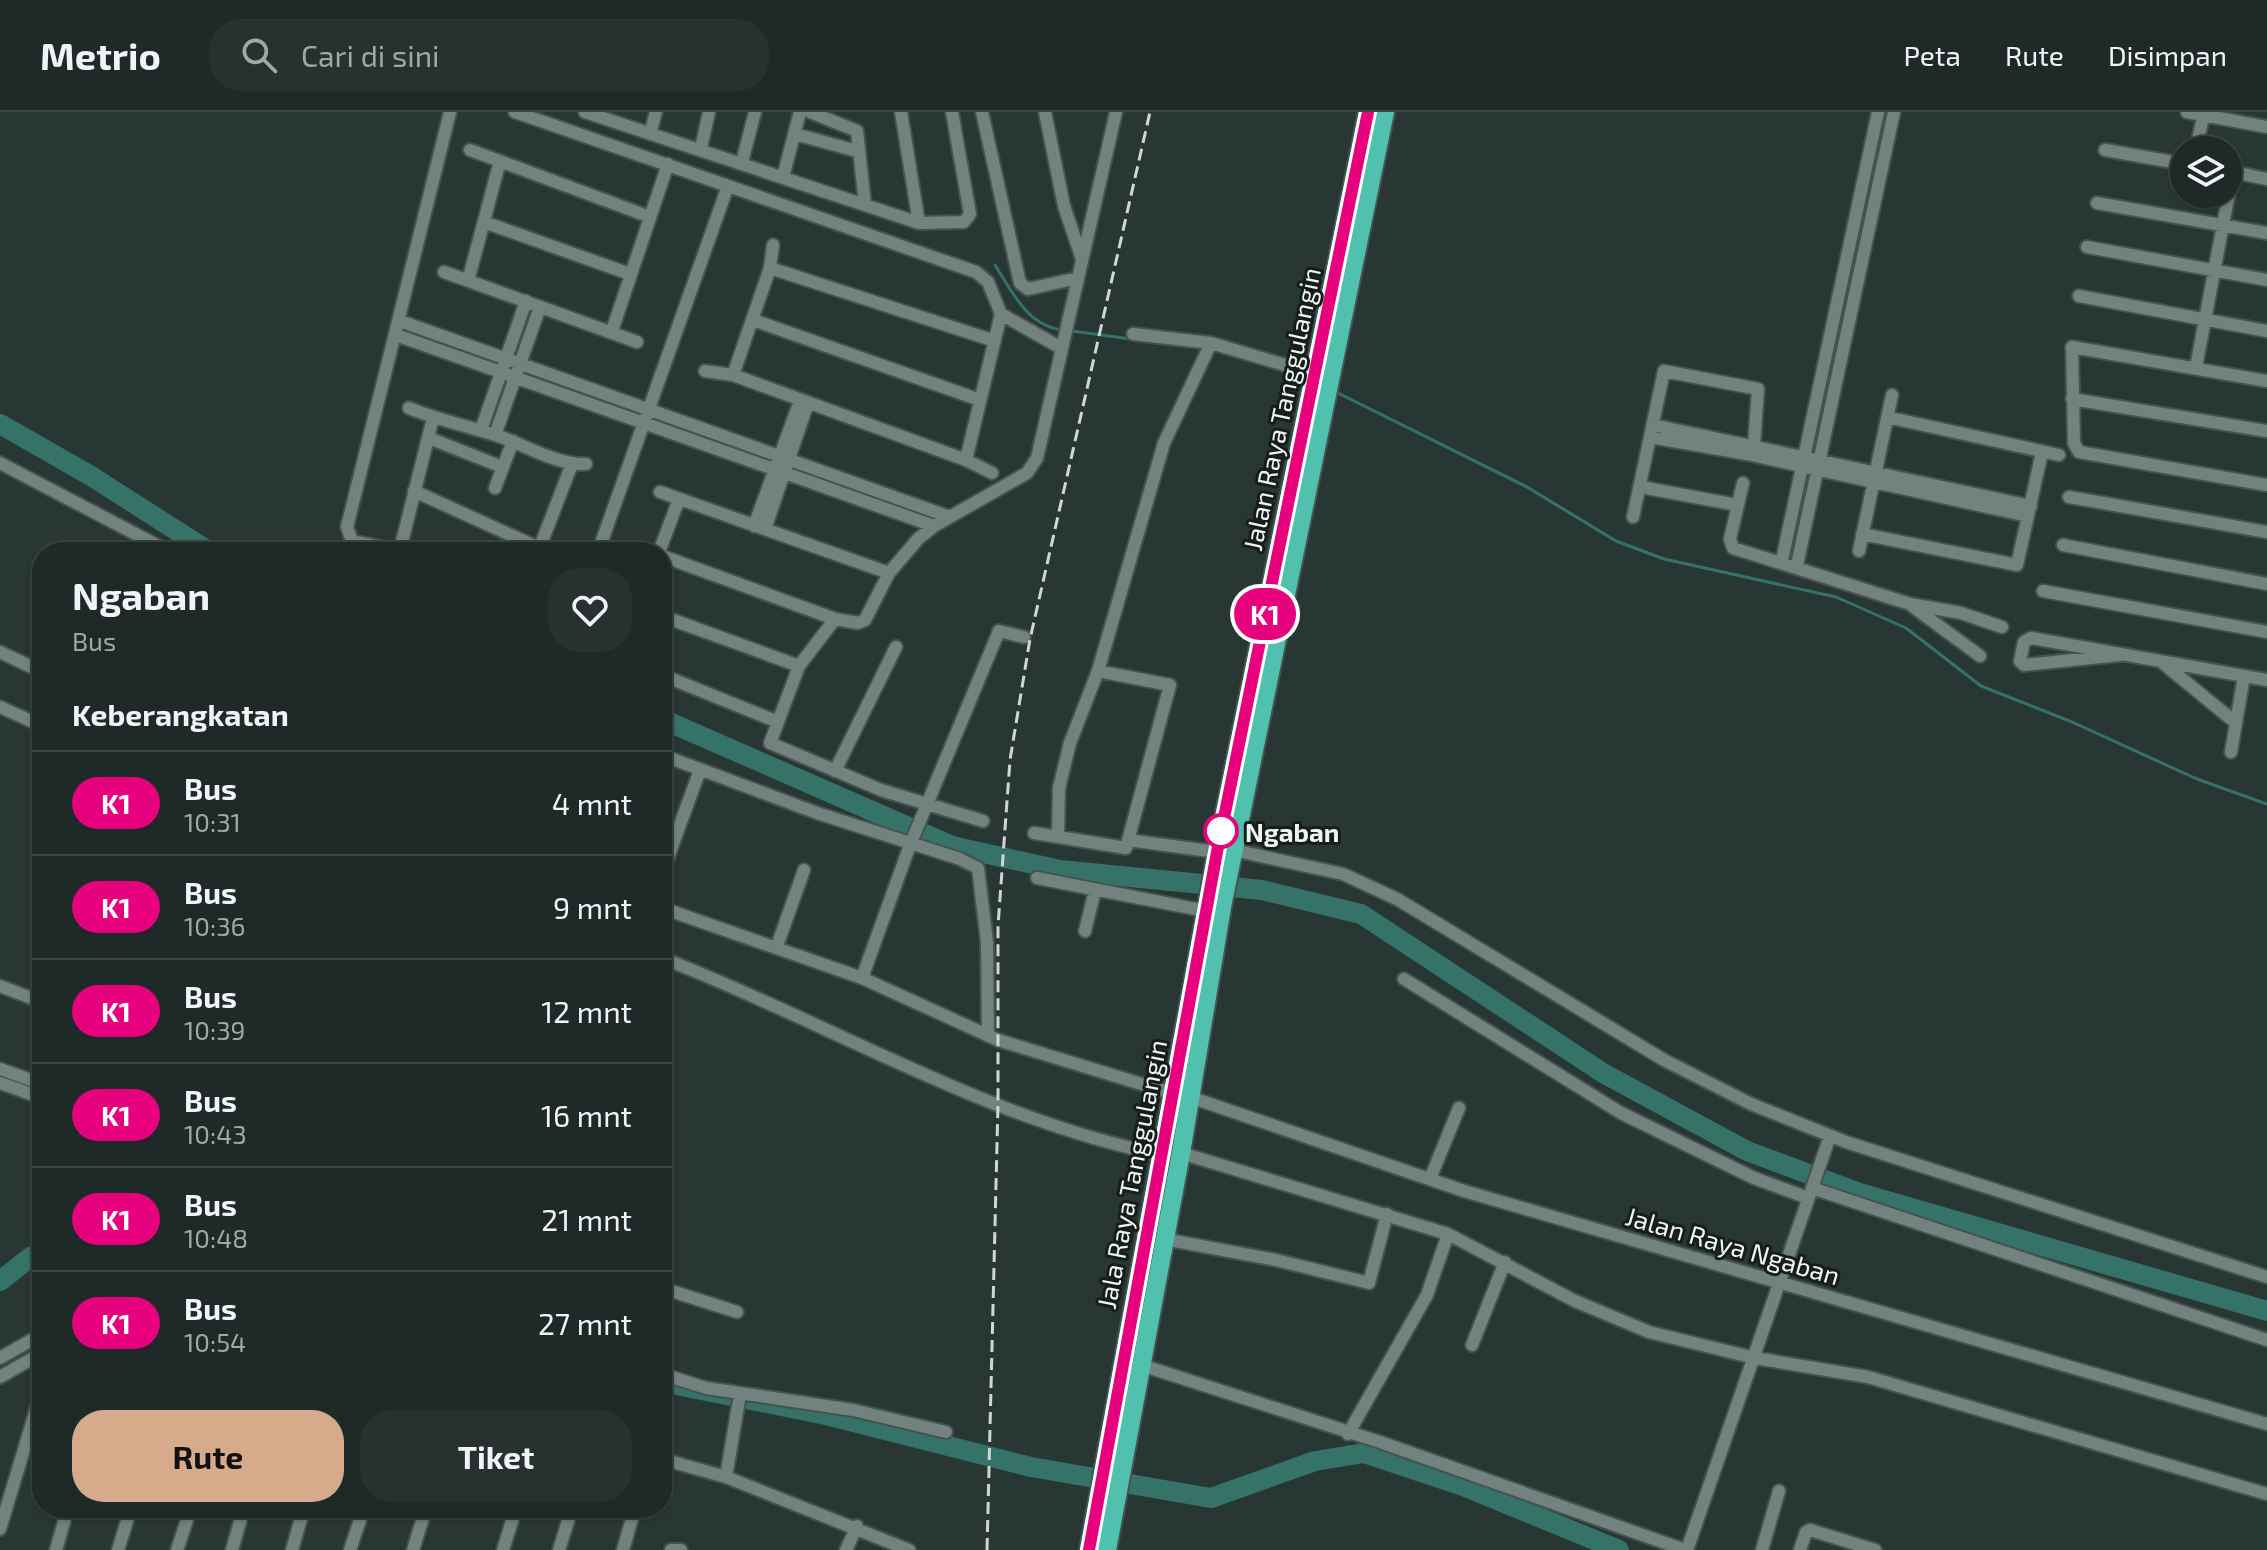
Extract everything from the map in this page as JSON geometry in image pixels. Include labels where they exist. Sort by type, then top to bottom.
[{"type":"highway","name":"Jalan Raya Tanggulangin","points":[[1212,906],[1318,401],[1368,112]]},
{"type":"highway","name":"Jalan Raya Tanggulangin","points":[[1320,377],[1385,112]]},
{"type":"highway","name":"Jala Raya Tanggulangin","points":[[1106,1503],[1105,1457],[1130,1319],[1172,1154],[1212,906]]},
{"type":"highway","points":[[1089,1550],[1122,1467],[1164,1239],[1172,1154]]},
{"type":"highway","points":[[1130,1319],[1150,1321]]},
{"type":"highway","points":[[1106,1503],[1107,1550]]},
{"type":"street","points":[[357,542],[352,541],[347,527],[450,112]]},
{"type":"street","points":[[515,112],[976,272],[988,282],[1001,314],[966,460]]},
{"type":"street","points":[[585,112],[701,148],[919,223],[964,222],[970,214],[952,112]]},
{"type":"street","points":[[650,134],[656,112]]},
{"type":"street","points":[[701,148],[709,112]]},
{"type":"street","points":[[742,162],[755,112]]},
{"type":"street","points":[[783,177],[800,112]]},
{"type":"street","points":[[810,112],[855,128],[865,204]]},
{"type":"street","points":[[901,112],[919,223]]},
{"type":"street","points":[[982,112],[1020,283],[1028,289],[1078,278]]},
{"type":"street","points":[[1045,112],[1064,206],[1082,259]]},
{"type":"street","points":[[1049,128],[1052,112]]},
{"type":"street","points":[[672,558],[835,619],[858,623],[865,620],[889,573],[934,526],[1017,480],[1037,458],[1116,112]]},
{"type":"street","points":[[1782,560],[1878,112]]},
{"type":"street","points":[[1797,565],[1894,112]]},
{"type":"street","points":[[2187,112],[2267,127]]},
{"type":"street","points":[[2199,136],[2204,114]]},
{"type":"street","points":[[795,134],[857,151]]},
{"type":"street","points":[[470,150],[650,217]]},
{"type":"street","points":[[2105,150],[2170,162]]},
{"type":"street","points":[[468,281],[500,161]]},
{"type":"street","points":[[612,331],[668,164]]},
{"type":"street","points":[[2242,174],[2267,179]]},
{"type":"street","points":[[601,542],[728,186]]},
{"type":"street","points":[[2097,203],[2267,233]]},
{"type":"street","points":[[2196,367],[2225,208]]},
{"type":"street","points":[[484,222],[630,274]]},
{"type":"street","points":[[1850,244],[1865,247]]},
{"type":"street","points":[[733,375],[770,268],[773,245]]},
{"type":"street","points":[[2087,247],[2267,280]]},
{"type":"street","points":[[770,268],[995,341]]},
{"type":"street","points":[[444,272],[637,342]]},
{"type":"street","points":[[2079,296],[2267,331]]},
{"type":"street","points":[[481,430],[526,301]]},
{"type":"street","points":[[495,435],[540,307]]},
{"type":"street","points":[[1001,314],[1063,343]]},
{"type":"street","points":[[753,320],[980,400]]},
{"type":"street","points":[[400,321],[950,517]]},
{"type":"street","points":[[1133,334],[1209,348],[1320,377]]},
{"type":"street","points":[[396,335],[934,526]]},
{"type":"street","points":[[2267,381],[2075,345],[2072,347],[2074,443],[2079,452],[2267,485]]},
{"type":"street","points":[[1058,837],[1059,788],[1070,743],[1098,671],[1164,443],[1209,348]]},
{"type":"street","points":[[705,371],[733,375],[966,460],[992,473]]},
{"type":"street","points":[[1633,517],[1664,371],[1755,388],[1759,395],[1754,445]]},
{"type":"street","points":[[1859,551],[1892,395]]},
{"type":"street","points":[[2072,399],[2267,431]]},
{"type":"street","points":[[760,528],[804,402]]},
{"type":"street","points":[[409,408],[433,418],[481,430],[572,464],[586,464]]},
{"type":"street","points":[[1887,417],[2059,455]]},
{"type":"street","points":[[404,542],[433,418]]},
{"type":"street","points":[[1652,431],[1754,445],[1804,461]]},
{"type":"street","points":[[1652,431],[1874,475],[2030,511]]},
{"type":"street","points":[[429,438],[502,467]]},
{"type":"street","points":[[495,488],[513,441]]},
{"type":"street","points":[[1862,534],[2013,565],[2019,562],[2042,452]]},
{"type":"street","points":[[0,463],[151,542]]},
{"type":"street","points":[[541,542],[572,464]]},
{"type":"street","points":[[1743,483],[1730,539],[1733,548],[1782,560],[1910,604],[1961,613],[2002,627]]},
{"type":"street","points":[[1641,487],[1737,505]]},
{"type":"street","points":[[414,491],[521,542]]},
{"type":"street","points":[[660,492],[889,573]]},
{"type":"street","points":[[2069,497],[2267,532]]},
{"type":"street","points":[[665,542],[679,499]]},
{"type":"street","points":[[2063,545],[2267,584]]},
{"type":"street","points":[[2043,591],[2267,632]]},
{"type":"street","points":[[1910,604],[1980,656]]},
{"type":"street","points":[[835,619],[799,666],[770,743],[925,808],[983,821]]},
{"type":"street","points":[[672,620],[799,666]]},
{"type":"street","points":[[862,978],[925,808],[999,631],[1024,637]]},
{"type":"street","points":[[2120,655],[2024,665],[2020,661],[2024,642],[2031,638],[2267,680]]},
{"type":"street","points":[[835,771],[896,647]]},
{"type":"street","points":[[0,652],[32,667]]},
{"type":"street","points":[[2161,662],[2236,723]]},
{"type":"street","points":[[1034,833],[1122,850],[1128,840],[1170,685],[1098,671]]},
{"type":"street","points":[[2231,752],[2244,676]]},
{"type":"street","points":[[672,679],[778,722]]},
{"type":"street","points":[[0,707],[32,721]]},
{"type":"street","points":[[672,759],[972,864],[981,874],[990,983],[988,1036]]},
{"type":"street","points":[[672,847],[700,770]]},
{"type":"street","points":[[1128,840],[1343,874],[1397,899],[1664,1060],[1751,1104],[1830,1136],[2267,1277]]},
{"type":"street","points":[[777,946],[804,870]]},
{"type":"street","points":[[1037,878],[1095,890],[1212,906]]},
{"type":"street","points":[[1085,931],[1095,890]]},
{"type":"street","name":"Jalan Raya Ngaban","points":[[672,911],[862,978],[988,1036],[1182,1096],[1430,1179],[2267,1424]]},
{"type":"street","points":[[672,962],[737,987],[956,1089],[1112,1143],[1172,1154],[1448,1234],[1624,1323],[1685,1342],[1755,1358],[1868,1377],[2267,1494]]},
{"type":"street","points":[[1404,979],[1621,1113],[1754,1178],[1811,1190],[2267,1340]]},
{"type":"street","points":[[0,986],[32,998]]},
{"type":"street","points":[[1,1077],[32,1082]]},
{"type":"street","points":[[1,1077],[32,1093]]},
{"type":"street","points":[[1430,1179],[1459,1108]]},
{"type":"street","points":[[1141,1365],[1686,1550],[1830,1136]]},
{"type":"street","points":[[1164,1239],[1276,1260],[1369,1283],[1387,1214]]},
{"type":"street","points":[[1348,1434],[1427,1295],[1448,1234]]},
{"type":"street","points":[[1472,1345],[1505,1262]]},
{"type":"street","points":[[672,1291],[737,1312]]},
{"type":"street","points":[[0,1358],[32,1340]]},
{"type":"street","points":[[0,1377],[32,1359]]},
{"type":"street","points":[[672,1377],[740,1395],[853,1410],[946,1432]]},
{"type":"street","points":[[726,1477],[740,1395]]},
{"type":"street","points":[[0,1529],[32,1423]]},
{"type":"street","points":[[672,1462],[726,1477],[857,1526],[909,1550]]},
{"type":"street","points":[[1762,1550],[1779,1491]]},
{"type":"street","points":[[56,1550],[65,1518]]},
{"type":"street","points":[[118,1550],[128,1518]]},
{"type":"street","points":[[177,1550],[188,1518]]},
{"type":"street","points":[[232,1550],[241,1518]]},
{"type":"street","points":[[292,1550],[301,1518]]},
{"type":"street","points":[[350,1550],[361,1518]]},
{"type":"street","points":[[413,1550],[423,1518]]},
{"type":"street","points":[[503,1550],[513,1518]]},
{"type":"street","points":[[559,1550],[569,1518]]},
{"type":"street","points":[[623,1550],[632,1518]]},
{"type":"street","points":[[846,1550],[857,1526]]},
{"type":"street","points":[[1800,1550],[1806,1532],[1810,1530],[1875,1550]]},
{"type":"street","points":[[671,1550],[681,1550]]},
{"type":"waterway","points":[[995,265],[1015,297],[1031,315],[1041,323],[1064,330]]},
{"type":"waterway","points":[[1072,331],[1131,339]]},
{"type":"waterway","points":[[1147,341],[1167,344]]},
{"type":"waterway","points":[[1282,370],[1305,379]]},
{"type":"waterway","points":[[1334,391],[1527,487],[1616,541],[1664,559],[1836,597],[1906,628],[1981,686],[2072,722],[2197,779],[2267,804]]},
{"type":"waterway","points":[[0,424],[91,476],[194,542]]},
{"type":"waterway","points":[[672,723],[952,846],[1060,870],[1262,890],[1361,914],[1603,1073],[1747,1151],[1860,1193],[2267,1311]]},
{"type":"waterway","points":[[0,1281],[32,1256]]},
{"type":"waterway","points":[[672,1384],[826,1415],[1031,1467],[1211,1498],[1315,1461],[1364,1453],[1463,1486],[1619,1550]]},
{"type":"railway","points":[[987,1550],[998,1104],[998,926],[1010,760],[1030,639],[1150,112]]},
{"type":"bus line","name":"K1","points":[[1089,1550],[1217,852],[1368,112]]},
{"type":"place","name":"Ngaban","points":[[1221,831]]}]
